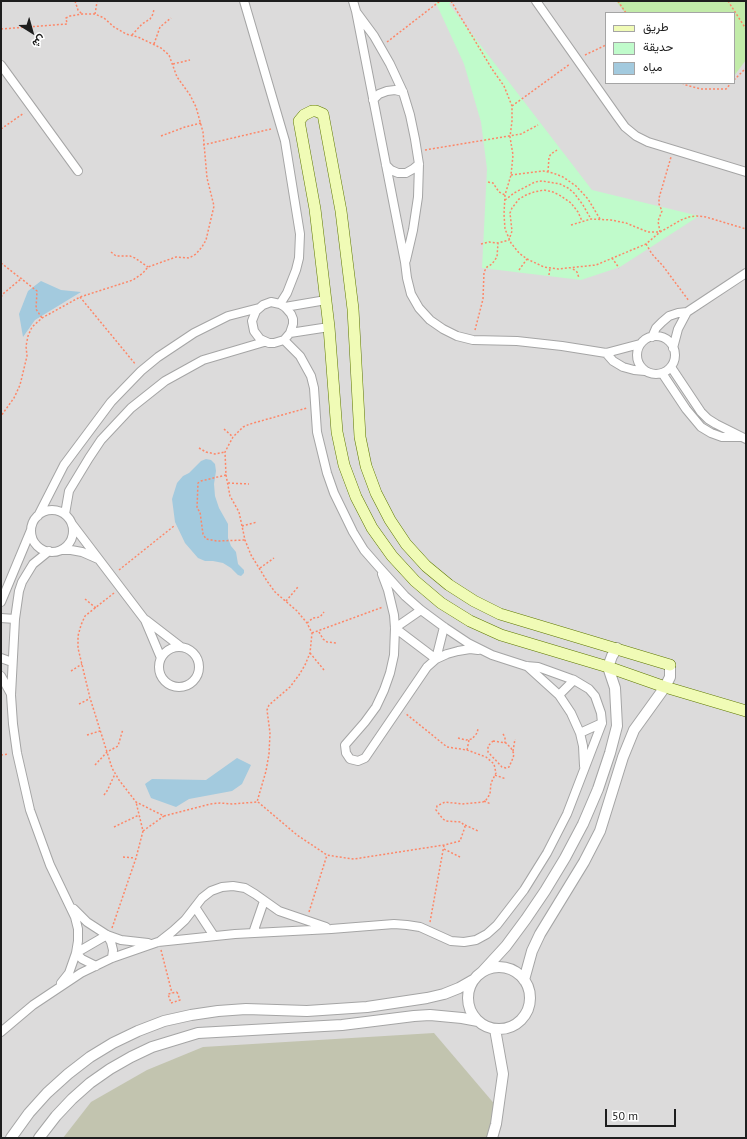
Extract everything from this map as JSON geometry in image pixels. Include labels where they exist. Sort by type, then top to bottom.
[{"type":"main road","points":[[670,665],[500,614],[474,601],[449,585],[426,566],[406,544],[390,520],[376,494],[366,466],[360,437],[353,309],[342,211],[323,114],[312,111],[304,115],[299,121],[315,209],[329,327],[337,432],[344,465],[356,498],[372,528],[392,556],[415,581],[441,603],[470,621],[501,635],[608,667],[665,687],[746,710]]},
{"type":"street","points":[[244,1],[285,141],[298,226],[300,246],[299,258],[283,305]]},
{"type":"street","points":[[352,1],[356,11],[407,278],[411,294],[419,308],[426,316],[443,329],[457,336],[473,340],[517,341],[606,353],[640,344],[652,336],[663,337],[674,348]]},
{"type":"street","points":[[536,1],[625,127],[636,136],[648,142],[746,172]]},
{"type":"street","points":[[356,11],[381,47],[403,92],[410,116],[419,164],[414,230],[405,262]]},
{"type":"street","points":[[1,65],[78,171]]},
{"type":"street","points":[[373,100],[379,94],[387,90],[403,92]]},
{"type":"street","points":[[386,165],[391,170],[398,173],[406,173],[413,170],[419,164]]},
{"type":"street","points":[[640,344],[637,358],[641,368],[645,371],[650,374],[662,373],[671,367],[674,358],[674,348],[678,329],[687,312],[746,273]]},
{"type":"street","points":[[264,342],[256,335],[252,326],[253,316],[263,305],[271,302],[283,305],[326,300]]},
{"type":"street","points":[[65,514],[69,491],[88,458],[101,440],[131,408],[165,381],[203,360],[264,342],[274,343],[284,340],[290,333],[293,319],[291,314],[283,305]]},
{"type":"street","points":[[101,560],[82,552],[61,550],[49,551],[38,546],[32,535],[33,523],[64,465],[111,402],[141,371],[158,357],[194,333],[228,316],[259,308]]},
{"type":"street","points":[[652,336],[656,328],[670,316],[687,312]]},
{"type":"street","points":[[290,333],[329,327]]},
{"type":"street","points":[[284,340],[300,356],[307,366],[314,388],[314,406],[321,453],[334,493],[353,532],[364,550],[406,596],[421,610],[481,651]]},
{"type":"street","points":[[606,353],[613,361],[623,367],[645,371]]},
{"type":"street","points":[[671,367],[701,412],[708,419],[743,438]]},
{"type":"street","points":[[662,373],[686,409],[701,427],[722,437],[743,438]]},
{"type":"street","points":[[701,427],[708,419]]},
{"type":"street","points":[[38,516],[47,511],[53,510],[65,514],[145,620],[161,658]]},
{"type":"street","points":[[61,550],[70,542],[73,530],[72,524]]},
{"type":"street","points":[[1,602],[32,529]]},
{"type":"street","points":[[49,551],[33,564],[22,582],[15,619],[11,695],[17,752],[30,810],[50,865],[71,905],[78,929],[76,953],[69,973],[55,990]]},
{"type":"street","points":[[71,905],[87,922],[108,935],[134,942],[158,942],[253,933],[408,924],[451,941],[464,942],[476,940],[488,934],[497,925],[524,890],[547,853],[567,814],[602,723],[602,714],[595,696],[589,689],[574,680],[538,667],[526,666],[481,651],[470,649],[458,650],[436,659],[427,667],[365,758],[354,761],[346,753],[345,745],[376,707],[390,673],[394,655],[396,628],[392,604],[378,566]]},
{"type":"street","points":[[396,628],[421,610]]},
{"type":"street","points":[[1,618],[15,619]]},
{"type":"street","points":[[145,620],[181,647],[193,652],[197,657],[199,663],[197,676],[188,685],[176,688],[164,682],[158,670],[161,658],[166,651],[181,647]]},
{"type":"street","points":[[436,659],[444,627]]},
{"type":"street","points":[[396,628],[436,659]]},
{"type":"street","points":[[11,1138],[29,1113],[47,1093],[90,1057],[113,1043],[138,1031],[164,1022],[191,1015],[218,1011],[246,1009],[306,1011],[367,1007],[428,998],[449,992],[473,980],[506,946],[526,919],[569,852],[583,824],[598,789],[617,726],[614,688],[608,667],[617,648]]},
{"type":"street","points":[[1,658],[12,662]]},
{"type":"street","points":[[524,980],[532,951],[540,934],[584,862],[600,831],[623,757],[634,730],[665,687],[670,677],[670,665]]},
{"type":"street","points":[[526,666],[559,695],[572,713],[580,733],[583,746],[583,773]]},
{"type":"street","points":[[1,676],[11,695]]},
{"type":"street","points":[[559,695],[574,680]]},
{"type":"street","points":[[580,733],[602,723]]},
{"type":"street","points":[[1,1032],[33,1005],[96,966],[112,958],[158,942],[173,932],[202,898],[211,891],[222,887],[233,886],[244,888],[279,911],[331,929]]},
{"type":"street","points":[[253,933],[264,901]]},
{"type":"street","points":[[195,907],[214,936]]},
{"type":"street","points":[[76,953],[108,935]]},
{"type":"street","points":[[108,935],[111,942],[112,958]]},
{"type":"street","points":[[76,953],[82,959],[96,966]]},
{"type":"street","points":[[39,1138],[56,1116],[72,1099],[90,1083],[110,1069],[152,1048],[198,1033],[342,1025],[430,1015],[462,1018],[478,1022],[495,1029],[508,1028],[514,1025],[524,1016],[530,1002],[530,994],[524,980],[518,973],[501,967],[483,971]]},
{"type":"street","points":[[473,980],[468,992],[468,1005],[470,1011],[478,1022]]},
{"type":"street","points":[[428,998],[430,1015]]},
{"type":"street","points":[[492,1138],[496,1124],[503,1074],[495,1029]]},
{"type":"path","points":[[74,1],[78,10],[82,14]]},
{"type":"path","points":[[381,47],[440,1]]},
{"type":"path","points":[[451,1],[504,86],[512,106],[510,137],[513,155],[511,175],[505,196],[505,229],[510,240],[519,252],[527,259],[544,267],[558,269],[596,265],[646,244],[660,232],[689,217],[697,216],[746,229]]},
{"type":"path","points":[[618,1],[625,12]]},
{"type":"path","points":[[728,1],[746,29]]},
{"type":"path","points":[[95,14],[97,2]]},
{"type":"path","points":[[132,36],[142,24],[150,19],[154,9]]},
{"type":"path","points":[[1,29],[67,24],[66,18],[82,14],[95,14],[104,18],[120,30],[154,44],[169,55],[177,77],[190,95],[196,107],[201,123],[207,178],[214,206],[206,240],[202,248],[196,254],[189,258],[176,257],[148,268],[133,280],[80,297],[42,318],[32,327],[28,336],[26,346],[27,356],[20,385],[14,398],[1,416]]},
{"type":"path","points":[[154,44],[160,27],[171,18]]},
{"type":"path","points":[[512,106],[577,59],[605,45]]},
{"type":"path","points":[[172,64],[190,60]]},
{"type":"path","points":[[735,79],[746,68]]},
{"type":"path","points":[[684,84],[701,89],[726,89],[730,84]]},
{"type":"path","points":[[1,129],[32,108]]},
{"type":"path","points":[[162,136],[185,127],[201,123]]},
{"type":"path","points":[[417,152],[510,137],[521,134],[538,125]]},
{"type":"path","points":[[203,145],[281,126]]},
{"type":"path","points":[[548,172],[549,157],[557,150]]},
{"type":"path","points":[[660,232],[658,221],[662,210],[659,204],[659,198],[673,150]]},
{"type":"path","points":[[511,175],[543,171],[562,177],[576,186],[588,199],[600,219]]},
{"type":"path","points":[[505,200],[514,193],[535,182],[542,181],[560,184],[574,193],[591,219]]},
{"type":"path","points":[[488,182],[493,183],[499,192],[505,196]]},
{"type":"path","points":[[510,240],[512,231],[510,213],[519,199],[526,194],[544,190],[553,192],[571,203],[578,212],[582,222]]},
{"type":"path","points":[[572,224],[591,219],[600,219],[626,223],[648,232],[660,232]]},
{"type":"path","points":[[481,244],[489,242],[498,243],[510,240]]},
{"type":"path","points":[[473,340],[483,298],[484,272],[497,257],[498,243]]},
{"type":"path","points":[[646,244],[652,254],[694,306]]},
{"type":"path","points":[[111,252],[116,256],[130,256],[135,258],[148,268]]},
{"type":"path","points":[[612,258],[619,268]]},
{"type":"path","points":[[519,270],[527,259]]},
{"type":"path","points":[[1,263],[37,291],[36,309],[42,318]]},
{"type":"path","points":[[549,275],[550,268]]},
{"type":"path","points":[[572,268],[577,272],[579,278]]},
{"type":"path","points":[[1,297],[22,278]]},
{"type":"path","points":[[80,297],[141,371]]},
{"type":"path","points":[[257,802],[269,754],[269,705],[290,687],[306,664],[310,653],[312,634],[307,623],[297,611],[275,592],[251,555],[245,540],[240,512],[230,496],[226,475],[225,452],[237,431],[250,424],[314,406]]},
{"type":"path","points":[[224,429],[233,437]]},
{"type":"path","points":[[199,448],[206,452],[215,454],[225,452]]},
{"type":"path","points":[[226,475],[198,483],[197,508],[200,512],[203,534],[206,539],[217,541],[245,540]]},
{"type":"path","points":[[228,484],[248,484]]},
{"type":"path","points":[[242,526],[257,522]]},
{"type":"path","points":[[112,576],[174,526]]},
{"type":"path","points":[[260,568],[274,558]]},
{"type":"path","points":[[122,588],[85,616],[78,636],[78,648],[90,698],[115,773],[127,792],[136,802],[164,816]]},
{"type":"path","points":[[285,602],[298,588]]},
{"type":"path","points":[[85,599],[96,608]]},
{"type":"path","points":[[312,634],[392,604]]},
{"type":"path","points":[[307,623],[313,618],[320,617],[324,612]]},
{"type":"path","points":[[318,631],[327,642],[336,643]]},
{"type":"path","points":[[310,653],[324,670]]},
{"type":"path","points":[[71,671],[82,664]]},
{"type":"path","points":[[78,704],[90,698]]},
{"type":"path","points":[[399,708],[447,747],[467,750],[490,760],[495,767],[495,775],[491,783],[489,797],[484,802]]},
{"type":"path","points":[[95,765],[107,752],[118,746],[123,729]]},
{"type":"path","points":[[458,738],[469,740],[475,736],[478,729]]},
{"type":"path","points":[[87,735],[100,731]]},
{"type":"path","points":[[503,734],[505,743]]},
{"type":"path","points":[[513,751],[509,745],[496,741],[490,743],[488,746],[488,752],[499,764],[504,768],[509,767],[513,758],[515,739]]},
{"type":"path","points":[[467,750],[469,740]]},
{"type":"path","points":[[495,767],[499,764]]},
{"type":"path","points":[[104,795],[115,773]]},
{"type":"path","points":[[495,775],[506,779]]},
{"type":"path","points":[[108,935],[136,858],[143,831],[136,802]]},
{"type":"path","points":[[143,831],[164,816],[210,804],[257,802],[297,835],[326,855],[354,859],[444,845],[460,841],[465,827],[464,825]]},
{"type":"path","points":[[478,830],[464,825],[461,822],[446,821],[436,810],[437,806],[445,802],[462,804],[484,802],[491,804]]},
{"type":"path","points":[[114,827],[139,815]]},
{"type":"path","points":[[428,931],[444,845]]},
{"type":"path","points":[[444,849],[460,857]]},
{"type":"path","points":[[306,921],[326,855]]},
{"type":"path","points":[[123,857],[136,858]]},
{"type":"path","points":[[158,942],[172,993]]},
{"type":"path","points":[[177,992],[180,1000],[171,1003],[168,994],[172,993],[177,992]]},
{"type":"shaded area","points":[[1,1],[746,1],[746,1138],[1,1138]]},
{"type":"shaded area","points":[[434,1033],[497,1107],[488,1138],[63,1138],[91,1102],[147,1070],[203,1047]]},
{"type":"green space","points":[[435,1],[452,1],[449,4],[592,190],[699,216],[620,267],[581,280],[482,268],[487,169],[481,122],[464,64]]},
{"type":"green space","points":[[616,1],[746,1],[746,60],[735,75],[735,12],[624,12]]},
{"type":"water","points":[[41,281],[61,290],[81,292],[35,320],[23,337],[19,314],[28,291]]},
{"type":"water","points":[[206,459],[211,460],[215,464],[215,496],[219,508],[228,524],[228,538],[231,546],[236,552],[238,564],[244,570],[244,573],[241,576],[223,563],[205,561],[198,558],[185,543],[175,522],[172,499],[177,483],[201,461]]},
{"type":"water","points":[[237,758],[251,765],[242,784],[232,791],[189,799],[176,807],[151,798],[145,784],[152,779],[206,780]]}]
